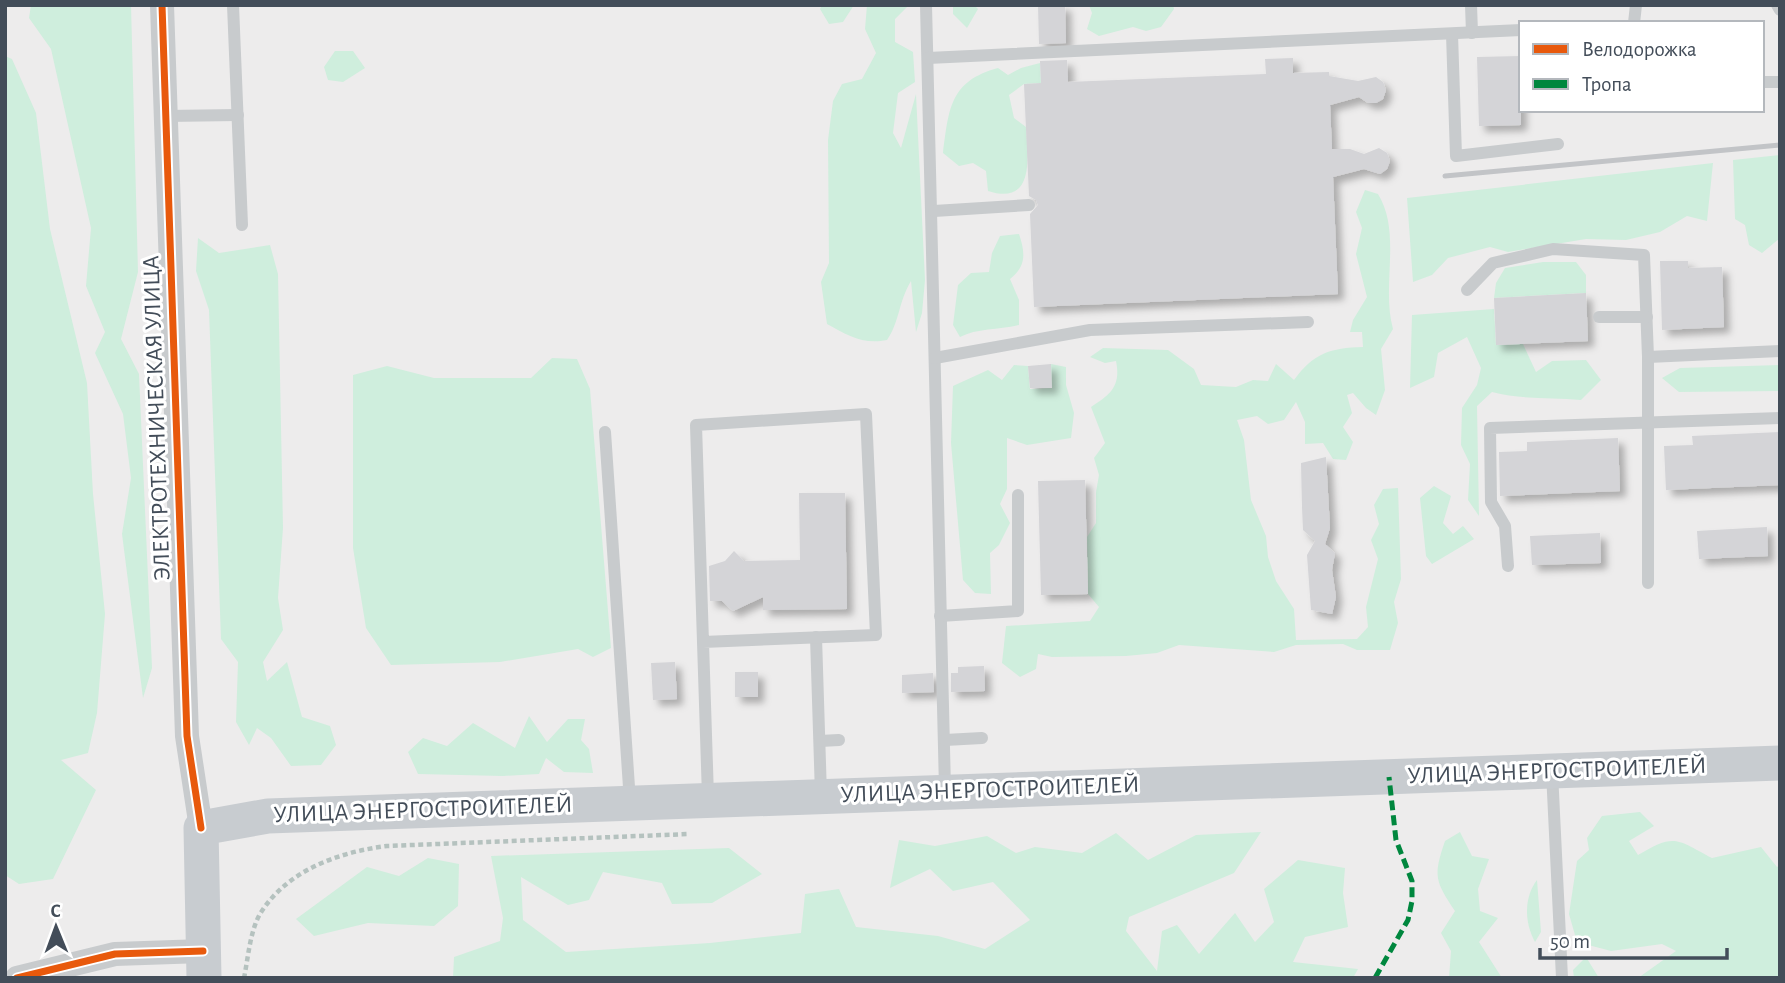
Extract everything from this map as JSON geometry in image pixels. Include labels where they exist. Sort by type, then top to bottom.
[{"type":"main road","name":"УЛИЦА ЭНЕРГОСТРОИТЕЛЕЙ","points":[[201,828],[268,816],[1780,763]]},
{"type":"main road","name":"ЭЛЕКТРОТЕХНИЧЕСКАЯ УЛИЦА","points":[[201,828],[203,964]]},
{"type":"street","name":"ЭЛЕКТРОТЕХНИЧЕСКАЯ УЛИЦА","points":[[162,5],[187,736],[201,828]]},
{"type":"street","points":[[17,978],[115,954],[203,964]]},
{"type":"lane","points":[[233,5],[242,225]]},
{"type":"lane","points":[[926,5],[934,211],[945,791]]},
{"type":"lane","points":[[1471,5],[1472,33]]},
{"type":"lane","points":[[1777,5],[1780,10]]},
{"type":"lane","points":[[928,58],[1519,30]]},
{"type":"lane","points":[[1452,34],[1456,156],[1558,144]]},
{"type":"lane","points":[[166,116],[238,115]]},
{"type":"lane","points":[[934,211],[1030,205]]},
{"type":"lane","points":[[1467,290],[1493,263],[1553,249],[1644,256],[1648,357],[1648,583]]},
{"type":"lane","points":[[1600,317],[1647,317]]},
{"type":"lane","points":[[935,358],[1090,330],[1308,322]]},
{"type":"lane","points":[[1648,357],[1780,351]]},
{"type":"lane","points":[[703,642],[876,635],[866,414],[696,425],[703,642],[709,799]]},
{"type":"lane","points":[[1508,566],[1506,526],[1491,502],[1490,428],[1780,418]]},
{"type":"lane","points":[[605,432],[630,802]]},
{"type":"lane","points":[[940,616],[1018,611],[1018,495]]},
{"type":"lane","points":[[816,637],[821,796]]},
{"type":"lane","points":[[945,740],[982,738]]},
{"type":"lane","points":[[820,741],[839,740]]},
{"type":"lane","points":[[1552,772],[1562,978]]},
{"type":"path","points":[[243,978],[259,915],[281,890],[308,869],[349,851],[387,846],[692,834]]},
{"type":"green space","points":[[31,5],[131,5],[138,272],[121,339],[139,374],[152,668],[143,698],[122,534],[131,478],[123,414],[95,353],[105,332],[86,286],[91,228],[51,49],[29,18]]},
{"type":"green space","points":[[822,5],[854,5],[843,22],[829,24],[820,9]]},
{"type":"green space","points":[[867,5],[909,5],[895,19],[895,42],[913,52],[915,82],[898,93],[893,133],[901,148],[916,94],[925,280],[922,313],[916,332],[911,281],[891,333],[887,340],[878,341],[856,338],[827,324],[821,282],[829,263],[828,140],[833,101],[842,84],[862,79],[876,53],[865,29]]},
{"type":"green space","points":[[953,5],[974,5],[978,9],[967,28],[953,14]]},
{"type":"green space","points":[[1089,5],[1173,5],[1174,9],[1161,27],[1146,31],[1133,27],[1099,36],[1087,29],[1092,13]]},
{"type":"green space","points":[[335,51],[353,51],[365,68],[343,82],[328,80],[324,67]]},
{"type":"green space","points":[[5,56],[12,59],[36,113],[50,229],[87,383],[93,494],[105,614],[97,713],[88,753],[61,760],[96,790],[53,879],[19,884],[5,875]]},
{"type":"green space","points":[[1040,63],[1041,83],[1024,84],[1009,95],[1014,118],[1026,127],[1027,165],[1021,186],[1014,192],[1003,194],[988,191],[986,171],[973,163],[959,166],[943,153],[950,110],[961,89],[970,80],[998,68],[1008,75]]},
{"type":"green space","points":[[1780,155],[1780,238],[1762,253],[1749,245],[1745,225],[1735,219],[1733,160]]},
{"type":"green space","points":[[1713,163],[1707,221],[1687,216],[1660,232],[1626,240],[1586,239],[1508,252],[1490,247],[1448,258],[1432,275],[1413,282],[1407,198]]},
{"type":"green space","points":[[1365,190],[1378,194],[1385,209],[1390,243],[1389,295],[1393,329],[1381,349],[1385,390],[1376,415],[1353,393],[1347,395],[1352,413],[1343,427],[1353,442],[1346,460],[1333,459],[1323,443],[1305,444],[1305,422],[1296,402],[1284,420],[1268,424],[1257,416],[1237,420],[1244,440],[1251,500],[1266,536],[1268,557],[1276,581],[1294,609],[1296,640],[1357,639],[1368,627],[1366,607],[1378,559],[1371,540],[1379,524],[1374,505],[1383,489],[1398,488],[1401,579],[1394,602],[1398,623],[1390,650],[1357,650],[1343,644],[1296,645],[1274,652],[1179,645],[1157,653],[1126,656],[1052,657],[1038,654],[1036,669],[1020,677],[1002,663],[1006,626],[1090,621],[1099,607],[1088,594],[1087,537],[1096,523],[1099,475],[1094,458],[1105,443],[1091,407],[1113,388],[1117,370],[1116,361],[1105,363],[1090,357],[1103,348],[1168,350],[1194,369],[1201,385],[1236,387],[1253,380],[1268,381],[1276,364],[1294,380],[1309,364],[1324,354],[1363,347],[1362,332],[1350,332],[1353,320],[1367,297],[1356,254],[1362,228],[1356,212]]},
{"type":"green space","points":[[1019,234],[1023,247],[1022,264],[1010,279],[1019,300],[1019,325],[974,332],[960,337],[953,325],[958,285],[971,273],[989,272],[992,253],[1000,236]]},
{"type":"green space","points":[[198,238],[219,253],[270,245],[278,274],[283,528],[278,598],[283,630],[263,662],[267,681],[287,662],[302,717],[330,726],[336,745],[321,765],[291,766],[271,738],[257,728],[249,745],[236,722],[238,662],[221,639],[209,310],[196,271]]},
{"type":"green space","points":[[1543,262],[1576,262],[1586,275],[1586,293],[1494,298],[1496,283],[1505,268]]},
{"type":"green space","points":[[1494,309],[1496,345],[1523,344],[1536,372],[1552,361],[1586,360],[1601,380],[1581,400],[1492,392],[1477,406],[1479,516],[1468,500],[1470,464],[1461,445],[1462,408],[1477,385],[1481,368],[1467,337],[1438,353],[1434,377],[1410,388],[1412,315]]},
{"type":"green space","points":[[552,358],[577,359],[590,389],[611,648],[593,657],[578,649],[500,662],[391,665],[366,628],[353,548],[353,375],[387,366],[434,378],[531,378]]},
{"type":"green space","points":[[1051,364],[1066,367],[1066,385],[1074,413],[1071,438],[1027,445],[1007,438],[1007,489],[1000,504],[1010,523],[999,545],[990,553],[991,594],[975,593],[963,580],[951,443],[953,386],[988,370],[1002,380],[1014,365],[1028,366],[1030,389],[1051,388]]},
{"type":"green space","points":[[1780,365],[1780,391],[1679,392],[1662,378],[1680,368]]},
{"type":"green space","points":[[1434,486],[1451,496],[1443,523],[1453,534],[1463,526],[1474,539],[1432,564],[1426,556],[1420,498]]},
{"type":"green space","points":[[529,716],[547,742],[568,719],[585,719],[581,740],[589,749],[593,773],[564,772],[546,758],[539,774],[418,774],[408,752],[423,738],[447,746],[473,723],[515,748]]},
{"type":"green space","points":[[1640,812],[1654,826],[1629,841],[1638,855],[1668,841],[1683,843],[1712,858],[1761,847],[1777,867],[1780,865],[1780,978],[1638,978],[1676,951],[1662,944],[1611,951],[1577,942],[1569,914],[1577,861],[1589,850],[1587,838],[1602,816]]},
{"type":"green space","points":[[1261,832],[1234,873],[1129,917],[1126,931],[1157,971],[1162,931],[1177,925],[1199,954],[1235,913],[1255,942],[1274,922],[1264,889],[1298,860],[1345,868],[1343,893],[1348,927],[1305,937],[1293,962],[1358,969],[1353,978],[453,978],[454,957],[500,941],[503,918],[491,856],[729,848],[762,874],[712,903],[672,904],[662,883],[603,872],[589,900],[568,905],[521,877],[523,920],[566,952],[710,943],[801,933],[805,894],[839,889],[856,927],[938,936],[985,949],[1030,920],[993,882],[953,891],[930,869],[890,888],[899,840],[935,846],[987,836],[1016,853],[1035,847],[1082,853],[1116,833],[1148,860],[1196,835]]},
{"type":"green space","points":[[1460,832],[1472,856],[1489,859],[1478,889],[1480,911],[1498,918],[1479,942],[1502,978],[1449,978],[1451,951],[1441,933],[1455,911],[1440,885],[1438,871],[1445,841]]},
{"type":"green space","points":[[428,858],[459,864],[458,906],[434,926],[368,923],[314,936],[296,919],[367,867],[399,876]]},
{"type":"green space","points":[[1537,880],[1541,932],[1535,942],[1527,910],[1530,894]]},
{"type":"green space","points":[[1586,957],[1599,978],[1574,978],[1573,970]]},
{"type":"building","points":[[1038,5],[1065,5],[1066,43],[1039,44]]},
{"type":"building","points":[[1519,56],[1521,125],[1479,126],[1477,57]]},
{"type":"building","points":[[1293,58],[1293,73],[1329,72],[1329,76],[1358,81],[1376,77],[1383,82],[1386,90],[1383,99],[1376,103],[1368,103],[1359,97],[1330,105],[1332,149],[1350,149],[1364,154],[1379,148],[1387,153],[1390,161],[1387,169],[1380,174],[1364,169],[1333,177],[1338,294],[1034,307],[1030,214],[1038,205],[1036,200],[1029,196],[1024,84],[1041,83],[1040,61],[1067,60],[1068,82],[1266,74],[1265,59]]},
{"type":"building","points":[[1660,261],[1688,261],[1688,268],[1722,267],[1724,327],[1662,330]]},
{"type":"building","points":[[1586,293],[1588,341],[1496,345],[1494,298]]},
{"type":"building","points":[[1051,364],[1052,388],[1030,388],[1028,366]]},
{"type":"building","points":[[1780,432],[1780,485],[1666,490],[1664,446],[1693,445],[1692,436]]},
{"type":"building","points":[[1618,438],[1620,491],[1500,496],[1499,452],[1527,451],[1527,442]]},
{"type":"building","points":[[1326,457],[1330,528],[1325,544],[1335,553],[1332,570],[1336,597],[1332,614],[1311,610],[1307,555],[1315,541],[1303,530],[1302,507],[1301,463]]},
{"type":"building","points":[[1085,480],[1088,594],[1041,595],[1038,481]]},
{"type":"building","points":[[799,493],[845,493],[847,609],[763,610],[763,597],[733,611],[722,601],[710,601],[709,566],[725,561],[734,551],[744,561],[800,560]]},
{"type":"building","points":[[1767,527],[1768,556],[1699,559],[1697,531]]},
{"type":"building","points":[[1600,533],[1601,563],[1532,565],[1530,536]]},
{"type":"building","points":[[675,662],[677,699],[653,700],[651,663]]},
{"type":"building","points":[[984,666],[985,691],[951,692],[951,673],[958,673],[958,667]]},
{"type":"building","points":[[735,672],[758,672],[758,697],[735,697]]},
{"type":"building","points":[[933,673],[934,692],[902,693],[902,675]]},
{"type":"railway","points":[[1445,176],[1780,145]]},
{"type":"marked path","points":[[1375,978],[1408,920],[1412,901],[1412,881],[1396,840],[1389,777]]},
{"type":"cycle path","points":[[162,5],[187,736],[201,828]]},
{"type":"cycle path","points":[[17,978],[115,954],[203,951]]}]
